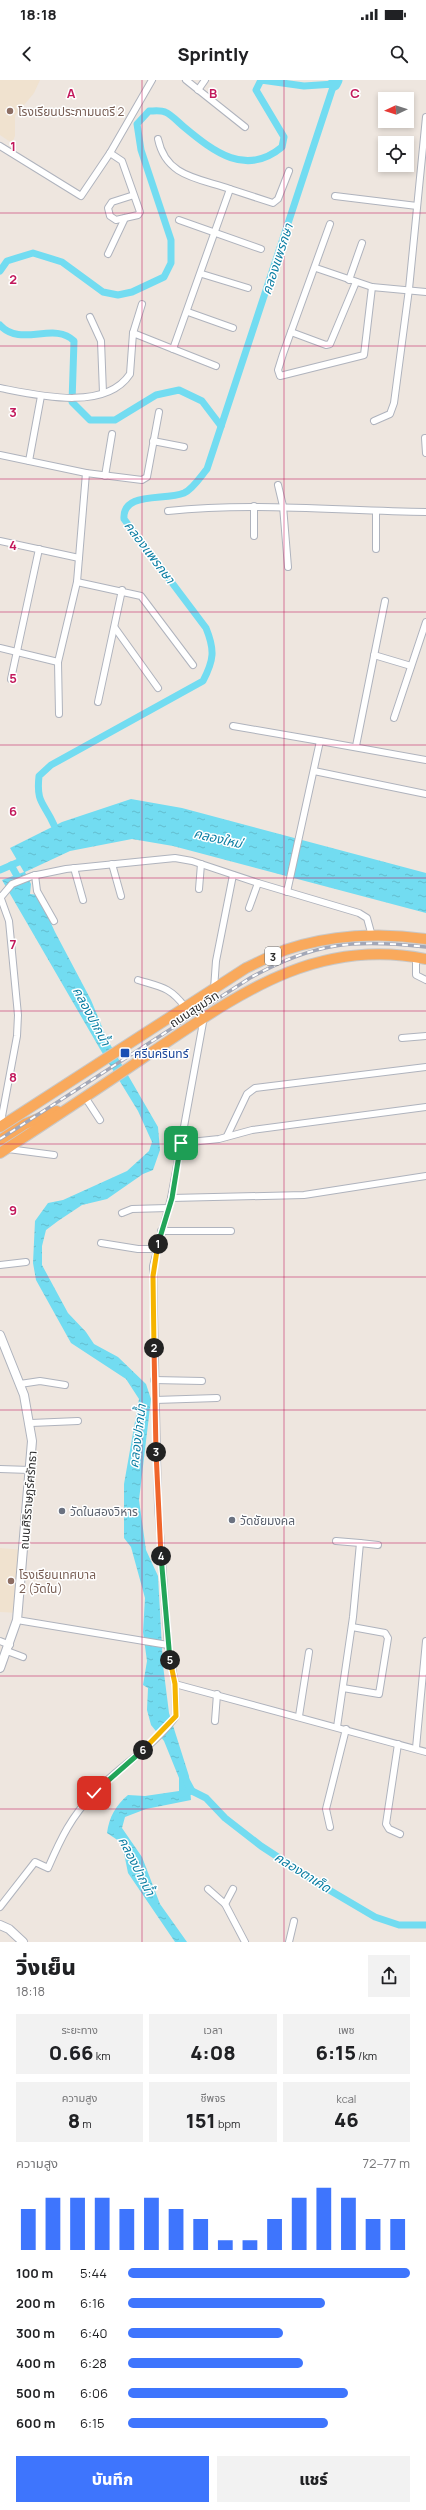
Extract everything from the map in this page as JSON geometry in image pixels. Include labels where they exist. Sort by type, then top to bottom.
[{"type":"highway","name":"ถนนสุขุมวิท","points":[[0,1127],[246,968],[285,950],[312,942],[372,936],[426,939]]},
{"type":"highway","name":"ถนนสุขุมวิท","points":[[4,1151],[204,1018],[256,985],[281,973],[306,965],[360,956],[416,957],[426,959]]},
{"type":"highway","points":[[1,1139],[38,1118],[72,1106]]},
{"type":"street","points":[[186,80],[245,127]]},
{"type":"street","points":[[198,90],[205,80]]},
{"type":"street","points":[[0,146],[81,196],[110,153],[150,82]]},
{"type":"street","points":[[374,421],[390,414],[394,403],[409,289],[426,117]]},
{"type":"street","points":[[158,139],[164,158],[173,168],[273,203],[278,199],[289,171]]},
{"type":"street","points":[[110,153],[122,161],[134,195],[139,214],[125,218],[113,219],[110,216],[108,208],[112,202],[134,195]]},
{"type":"street","points":[[173,349],[202,274],[230,189]]},
{"type":"street","points":[[335,196],[417,206]]},
{"type":"street","points":[[108,254],[125,218]]},
{"type":"street","points":[[179,220],[261,249]]},
{"type":"street","points":[[330,224],[316,268],[278,370],[280,376],[364,355],[372,286]]},
{"type":"street","points":[[349,280],[362,243]]},
{"type":"street","points":[[316,268],[349,280],[372,286],[426,292]]},
{"type":"street","points":[[202,274],[248,288]]},
{"type":"street","points":[[291,332],[326,346],[330,344],[356,282]]},
{"type":"street","points":[[0,388],[41,396],[62,398],[80,397],[103,393],[126,380],[130,374],[133,333],[142,304]]},
{"type":"street","points":[[188,312],[233,328]]},
{"type":"street","points":[[90,317],[101,341],[103,393]]},
{"type":"street","points":[[133,333],[216,366]]},
{"type":"street","points":[[29,461],[41,396]]},
{"type":"street","points":[[0,456],[86,473],[137,481],[145,479],[159,412]]},
{"type":"street","points":[[105,476],[112,434]]},
{"type":"street","points":[[425,438],[426,453]]},
{"type":"street","points":[[153,441],[184,447]]},
{"type":"street","points":[[59,714],[58,662],[77,582],[86,473]]},
{"type":"street","points":[[278,485],[283,506],[288,567]]},
{"type":"street","points":[[168,511],[214,506],[283,506],[426,512]]},
{"type":"street","points":[[254,506],[254,536]]},
{"type":"street","points":[[376,511],[376,549]]},
{"type":"street","points":[[0,541],[80,558]]},
{"type":"street","points":[[11,679],[39,549]]},
{"type":"street","points":[[77,582],[136,594],[147,602],[193,666]]},
{"type":"street","points":[[98,702],[122,590]]},
{"type":"street","points":[[356,746],[385,601]]},
{"type":"street","points":[[394,718],[426,622]]},
{"type":"street","points":[[115,628],[158,688]]},
{"type":"street","points":[[0,648],[58,662]]},
{"type":"street","points":[[374,655],[411,666]]},
{"type":"street","points":[[233,726],[356,746],[426,760]]},
{"type":"street","points":[[288,892],[320,741]]},
{"type":"street","points":[[314,771],[426,794]]},
{"type":"street","points":[[0,1127],[18,1036],[16,984],[9,921],[1,895],[12,884],[34,876],[74,868],[175,858],[201,864],[258,884],[364,915],[372,936]]},
{"type":"street","points":[[112,864],[120,896]]},
{"type":"street","points":[[199,889],[201,864]]},
{"type":"street","points":[[74,868],[83,900]]},
{"type":"street","points":[[214,989],[216,961],[232,875]]},
{"type":"street","points":[[34,876],[37,891],[54,921]]},
{"type":"street","points":[[249,908],[258,884]]},
{"type":"street","points":[[416,957],[416,975],[426,980]]},
{"type":"street","points":[[138,980],[167,988],[173,992],[185,1007]]},
{"type":"street","points":[[0,1907],[35,1862],[48,1868],[68,1823],[94,1793],[147,1746],[173,1720],[177,1712],[175,1684],[165,1645],[154,1400],[153,1276],[157,1249],[172,1198],[204,1018]]},
{"type":"street","points":[[402,1038],[426,1036]]},
{"type":"street","points":[[227,1136],[247,1094],[255,1088],[426,1067]]},
{"type":"street","points":[[85,1097],[100,1120]]},
{"type":"street","points":[[181,1143],[227,1136],[252,1130],[426,1107]]},
{"type":"street","points":[[4,1151],[54,1155]]},
{"type":"street","points":[[172,1198],[304,1195],[426,1176]]},
{"type":"street","points":[[122,1213],[132,1209],[168,1208]]},
{"type":"street","points":[[162,1231],[231,1231]]},
{"type":"street","points":[[101,1243],[138,1249],[157,1249]]},
{"type":"street","points":[[0,1265],[26,1262]]},
{"type":"street","name":"ถนนศิริราษฎร์ศรัทธา","points":[[0,1335],[20,1384],[31,1423],[32,1441],[17,1620],[0,1668]]},
{"type":"street","points":[[0,1356],[9,1355]]},
{"type":"street","points":[[154,1380],[202,1381]]},
{"type":"street","points":[[20,1384],[40,1381],[65,1385]]},
{"type":"street","points":[[154,1400],[217,1398]]},
{"type":"street","points":[[31,1423],[78,1421]]},
{"type":"street","points":[[0,1469],[30,1470]]},
{"type":"street","points":[[336,1541],[378,1545]]},
{"type":"street","points":[[337,1727],[352,1627],[360,1543]]},
{"type":"street","points":[[17,1620],[165,1645]]},
{"type":"street","points":[[343,1688],[379,1694],[388,1638],[385,1633],[352,1627]]},
{"type":"street","points":[[0,1641],[23,1657]]},
{"type":"street","points":[[416,1748],[426,1641]]},
{"type":"street","points":[[299,1716],[309,1652]]},
{"type":"street","points":[[175,1684],[299,1716],[426,1752]]},
{"type":"street","points":[[215,1721],[217,1694]]},
{"type":"street","points":[[330,1827],[326,1809],[346,1729]]},
{"type":"street","points":[[398,1744],[386,1824],[389,1829],[400,1834]]},
{"type":"street","points":[[208,1889],[225,1904],[245,1942]]},
{"type":"street","points":[[225,1904],[233,1889]]},
{"type":"street","points":[[289,1942],[294,1921]]},
{"type":"street","points":[[0,1925],[9,1929],[23,1942]]},
{"type":"shaded area","name":"โรงเรียนประภามนตรี 2","points":[[0,80],[40,80],[34,93],[15,116],[15,136],[12,143],[0,135]]},
{"type":"shaded area","name":"โรงเรียนเทศบาล 2 (วัดใน)","points":[[0,1548],[24,1550],[19,1613],[0,1612]]},
{"type":"water","name":"คลองใหม่","points":[[131,799],[182,808],[426,873],[426,913],[173,846],[132,839],[70,851],[25,872],[31,884],[30,894],[38,895],[55,932],[91,1000],[107,1039],[158,1127],[160,1150],[153,1170],[143,1174],[107,1199],[82,1205],[46,1230],[42,1246],[42,1265],[68,1313],[86,1332],[94,1344],[118,1357],[146,1384],[151,1399],[139,1500],[146,1550],[158,1576],[163,1665],[169,1713],[189,1776],[191,1800],[146,1809],[125,1817],[122,1828],[142,1857],[160,1904],[187,1942],[175,1942],[128,1873],[122,1843],[107,1833],[109,1822],[114,1812],[128,1795],[145,1796],[179,1791],[179,1778],[164,1741],[151,1725],[147,1710],[148,1688],[143,1685],[147,1661],[143,1632],[145,1598],[131,1547],[124,1538],[124,1484],[139,1399],[126,1379],[71,1343],[36,1280],[33,1263],[35,1221],[48,1203],[63,1200],[127,1171],[149,1151],[152,1142],[138,1111],[100,1049],[2,880],[24,872],[10,848],[62,822]]},
{"type":"waterway","name":"คลองแพรกษา","points":[[0,271],[7,261],[33,253],[62,262],[103,292],[118,295],[132,292],[164,277],[171,263],[171,240],[141,150],[137,124],[149,111],[163,111],[207,145],[219,152],[231,158],[256,160],[269,156],[282,147],[284,137],[256,90],[261,80],[304,86],[334,84],[207,469],[194,485],[184,493],[146,498],[130,504],[125,510],[124,519],[206,628],[212,649],[209,667],[203,681],[51,765],[39,776],[38,785],[40,798],[54,825]]},
{"type":"waterway","name":"คลองแพรกษา","points":[[334,84],[336,80]]},
{"type":"waterway","points":[[0,325],[8,331],[18,334],[27,335],[57,333],[74,341],[72,402],[90,420],[115,420],[156,395],[179,390],[202,401],[221,426]]},
{"type":"waterway","name":"คลองปากน้ำ","points":[[0,870],[28,858]]},
{"type":"waterway","name":"คลองปากน้ำ","points":[[11,865],[21,883]]},
{"type":"waterway","name":"คลองปากน้ำ","points":[[182,1794],[192,1791],[185,1778]]},
{"type":"waterway","name":"คลองตาเค็ด","points":[[192,1791],[206,1798],[225,1818],[261,1846],[319,1884],[375,1917],[399,1925],[426,1925]]},
{"type":"railway","points":[[0,1139],[250,978],[273,966],[315,950],[335,946],[377,943],[426,947]]},
{"type":"place","name":"โรงเรียนประภามนตรี 2","points":[[10,111]]},
{"type":"place","name":"ศรีนครินทร์","points":[[125,1053]]},
{"type":"place","name":"วัดในสองวิหาร","points":[[62,1511]]},
{"type":"place","name":"วัดชัยมงคล","points":[[232,1520]]},
{"type":"place","name":"โรงเรียนเทศบาล 2 (วัดใน)","points":[[11,1581]]},
{"type":"route","points":[[94,1793],[147,1746],[173,1720],[177,1712],[175,1684],[168,1645],[158,1505],[153,1276],[157,1249],[172,1198],[181,1143]]}]
